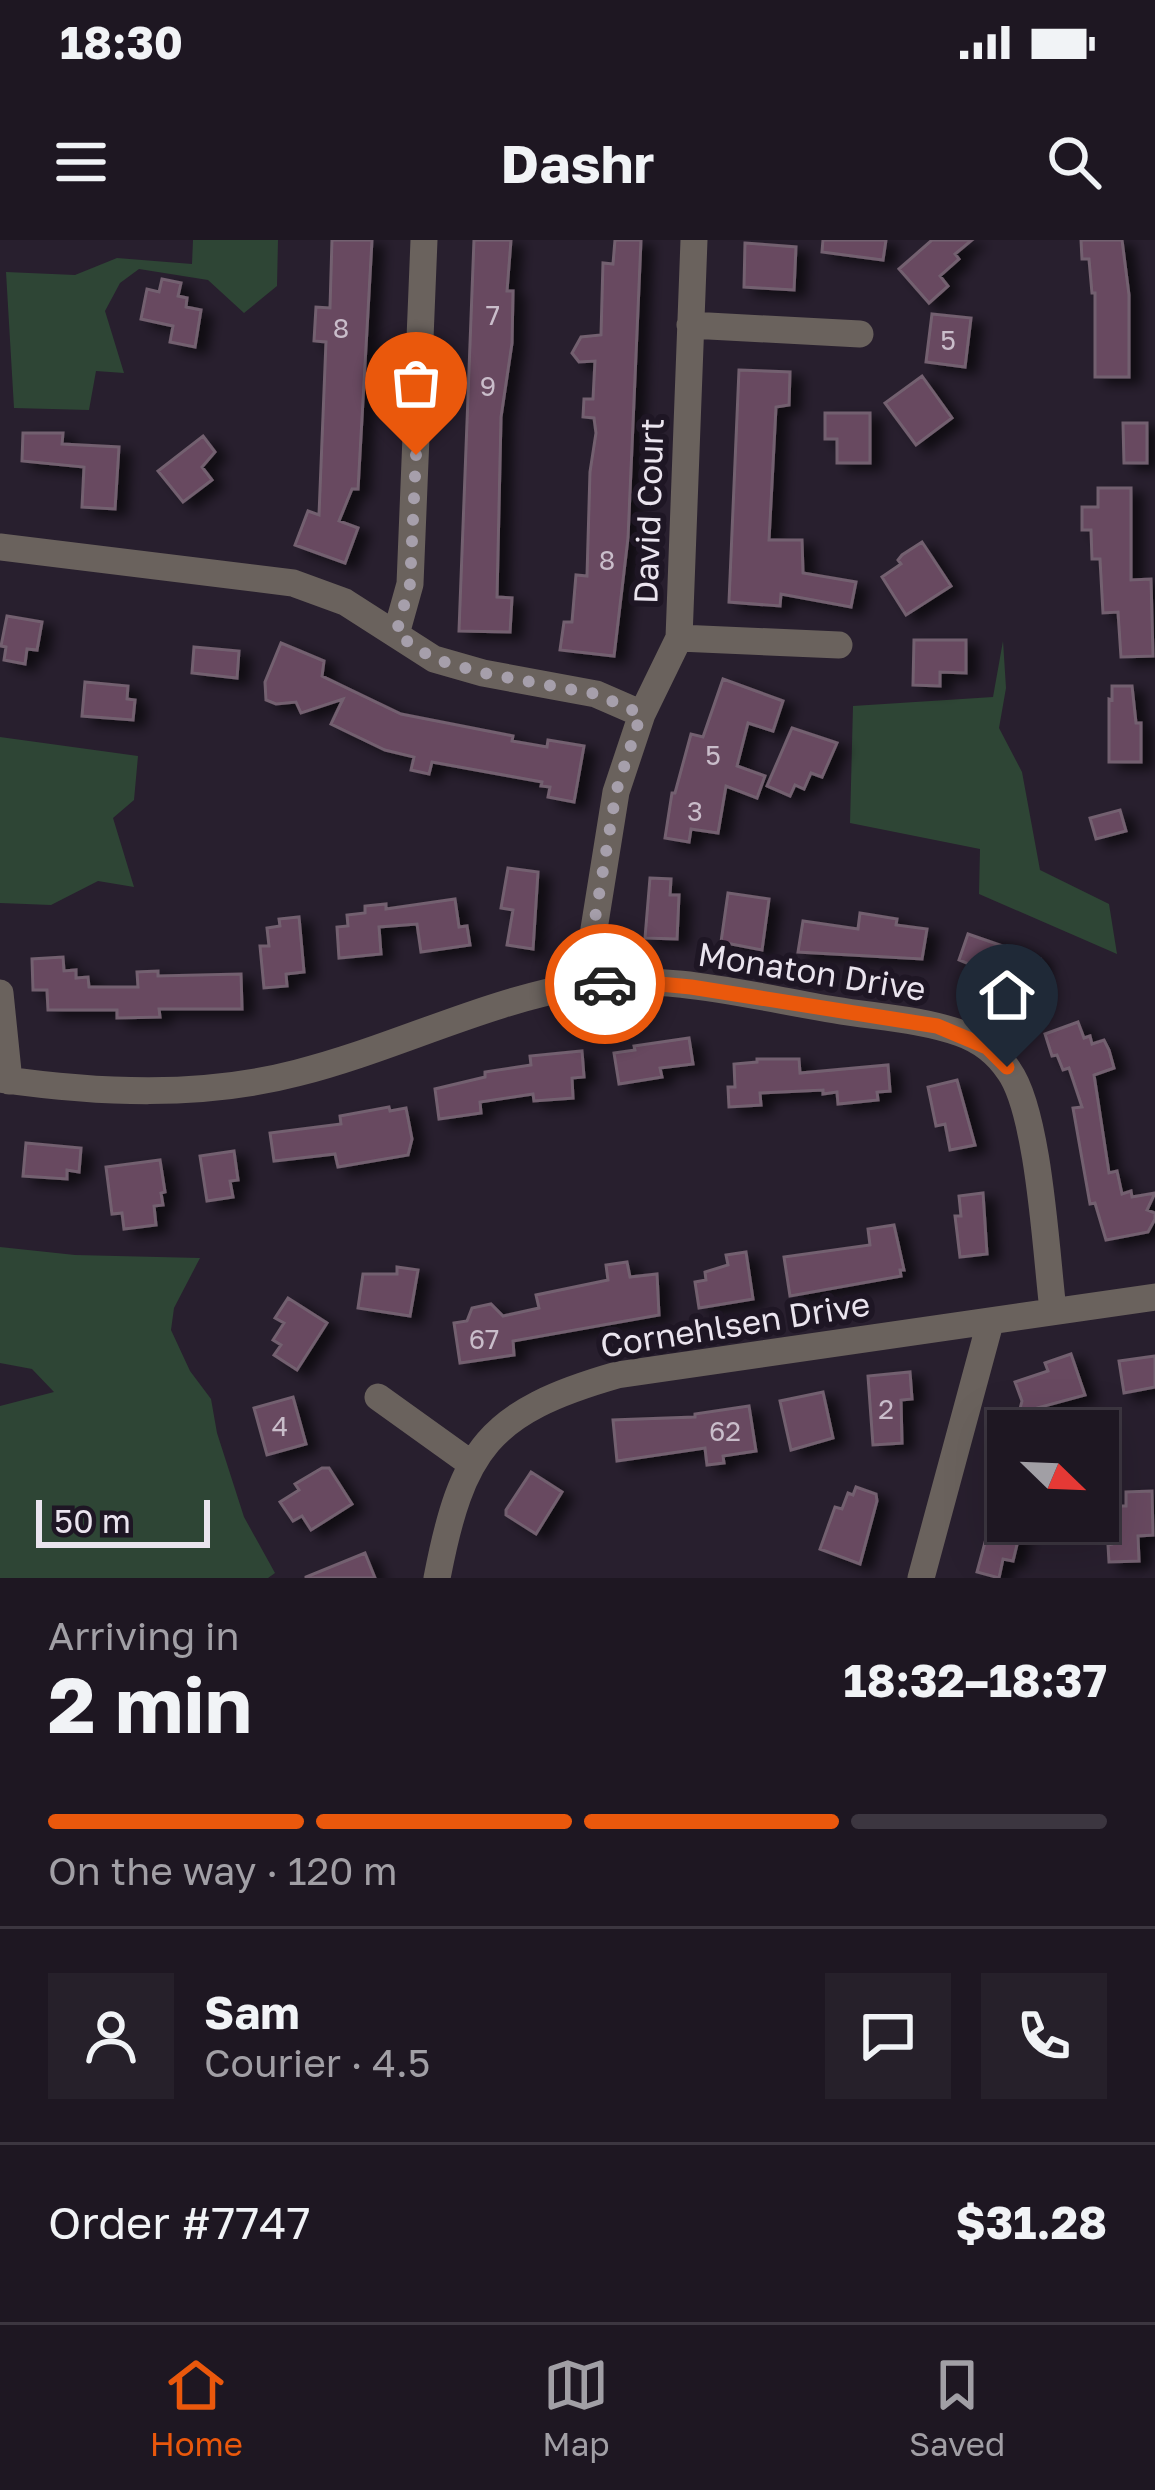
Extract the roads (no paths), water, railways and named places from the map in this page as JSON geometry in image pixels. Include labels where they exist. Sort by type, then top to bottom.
[{"type":"street","points":[[396,634],[410,584],[424,240]]},
{"type":"street","name":"David Court","points":[[584,985],[616,792],[641,714],[679,638],[694,240]]},
{"type":"street","points":[[691,325],[860,334]]},
{"type":"street","points":[[0,547],[293,583],[345,602],[434,659],[596,694],[641,714]]},
{"type":"street","points":[[679,638],[839,645]]},
{"type":"street","name":"Monaton Drive","points":[[4,1080],[109,1090],[202,1089],[272,1078],[584,985],[639,982],[691,987],[937,1026],[987,1047],[1020,1089],[1030,1125],[1053,1310]]},
{"type":"street","points":[[0,993],[4,1080]]},
{"type":"street","name":"Cornehlsen Drive","points":[[437,1578],[450,1512],[470,1463],[508,1422],[555,1393],[617,1375],[1155,1297]]},
{"type":"street","points":[[921,1578],[990,1323]]},
{"type":"street","points":[[378,1397],[470,1463]]}]
